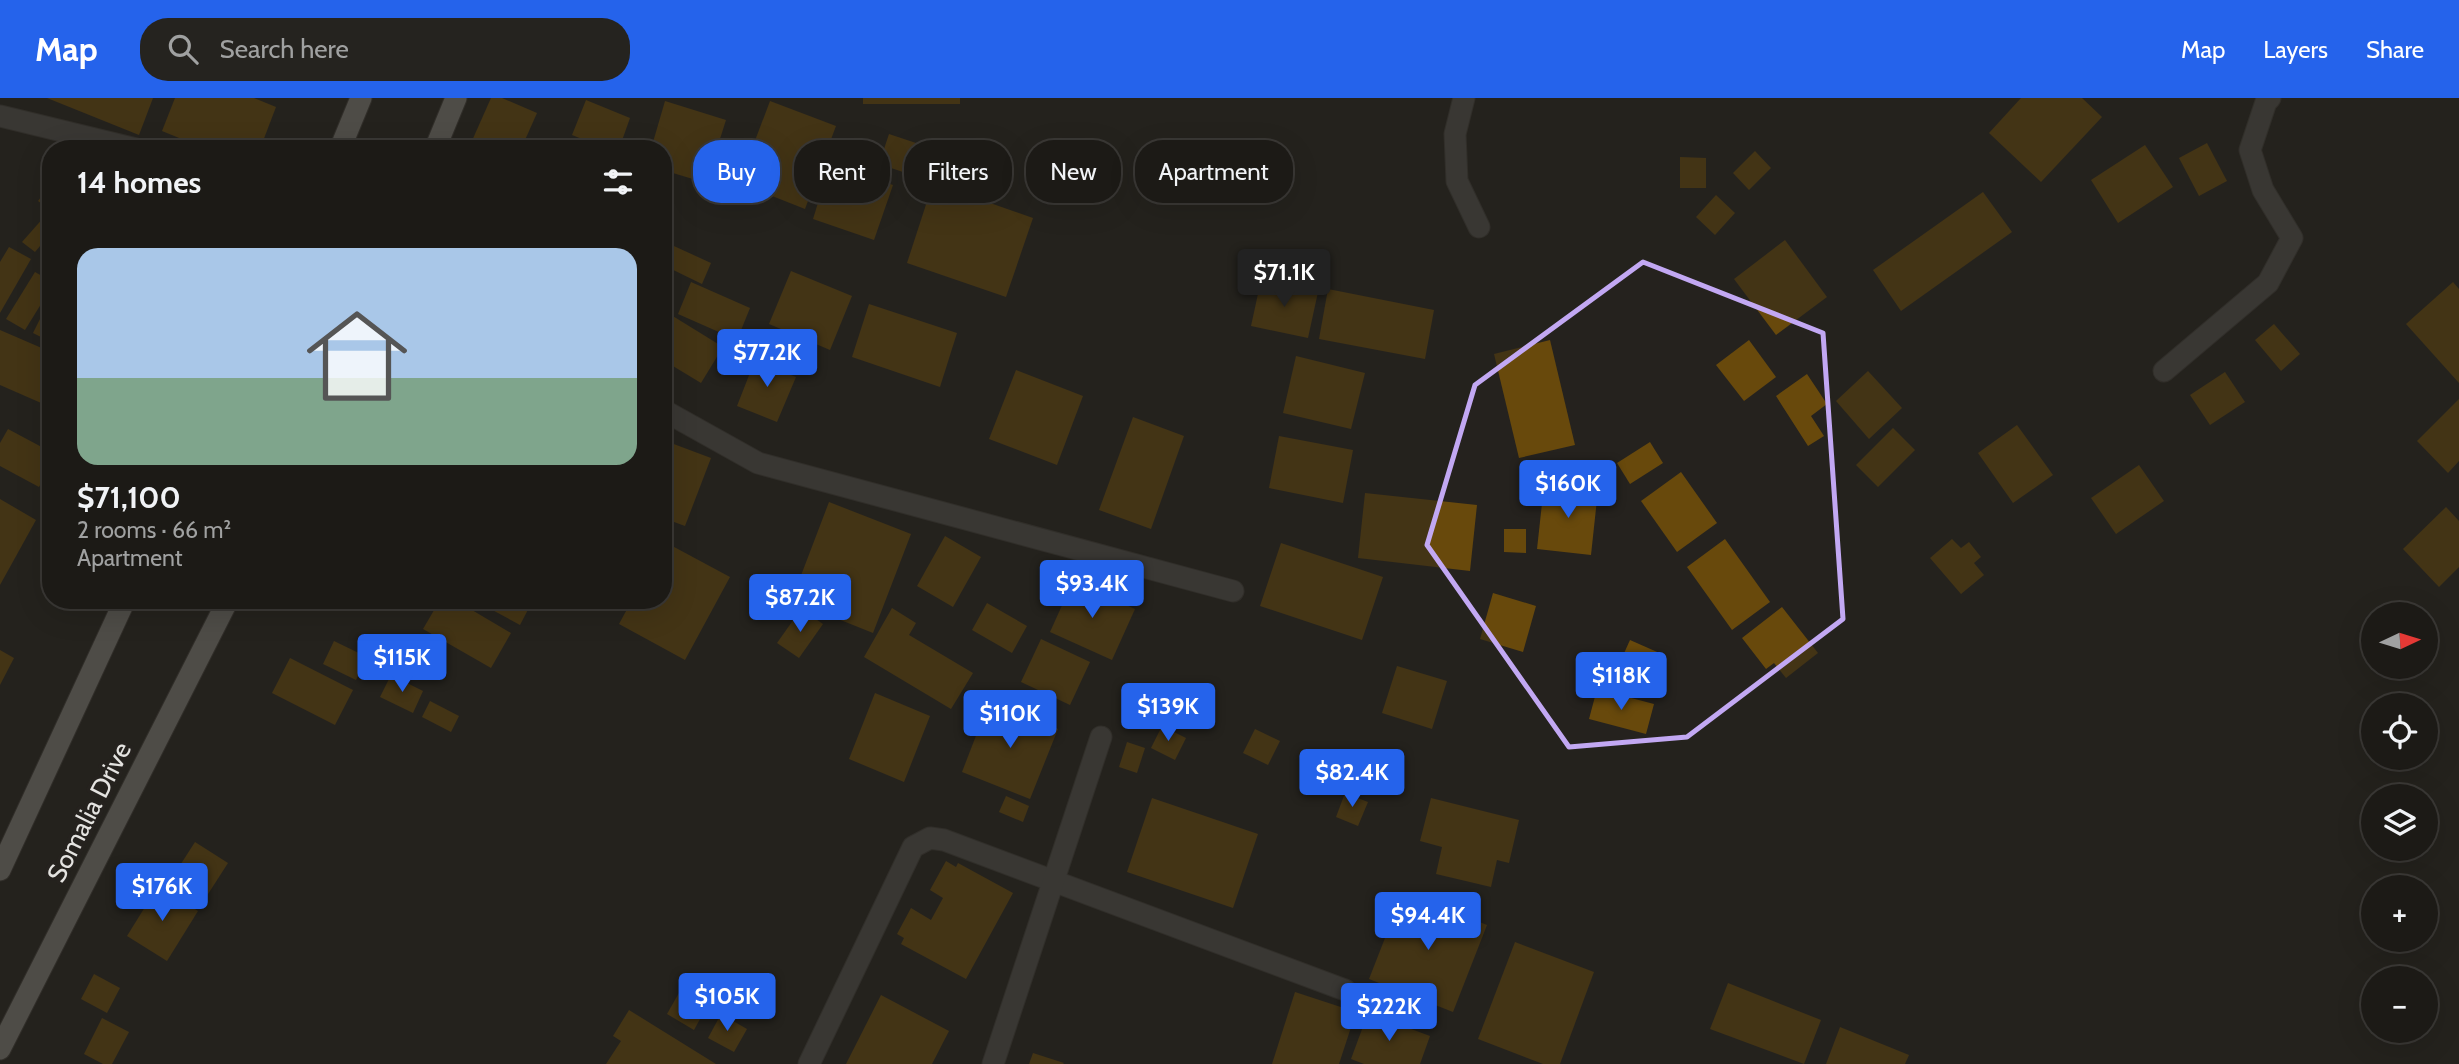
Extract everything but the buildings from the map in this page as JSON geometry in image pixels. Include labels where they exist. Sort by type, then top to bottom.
[{"type":"main road","points":[[344,140],[361,98]]},
{"type":"main road","points":[[439,140],[456,98]]},
{"type":"main road","name":"Somalia Drive","points":[[0,870],[121,609]]},
{"type":"main road","name":"Somalia Drive","points":[[0,1049],[223,609]]},
{"type":"street","points":[[1464,98],[1455,135],[1457,181],[1479,227]]},
{"type":"street","points":[[2164,371],[2268,283],[2292,238],[2263,190],[2250,150],[2266,102],[2270,98]]},
{"type":"street","points":[[0,116],[99,140]]},
{"type":"street","points":[[672,415],[758,463],[1233,591]]},
{"type":"street","points":[[993,1064],[1101,737]]},
{"type":"street","points":[[809,1064],[913,847],[930,838],[944,840],[1345,990]]},
{"type":"highlighted area","points":[[1643,262],[1823,333],[1843,619],[1687,737],[1569,747],[1427,545],[1475,385]]}]
